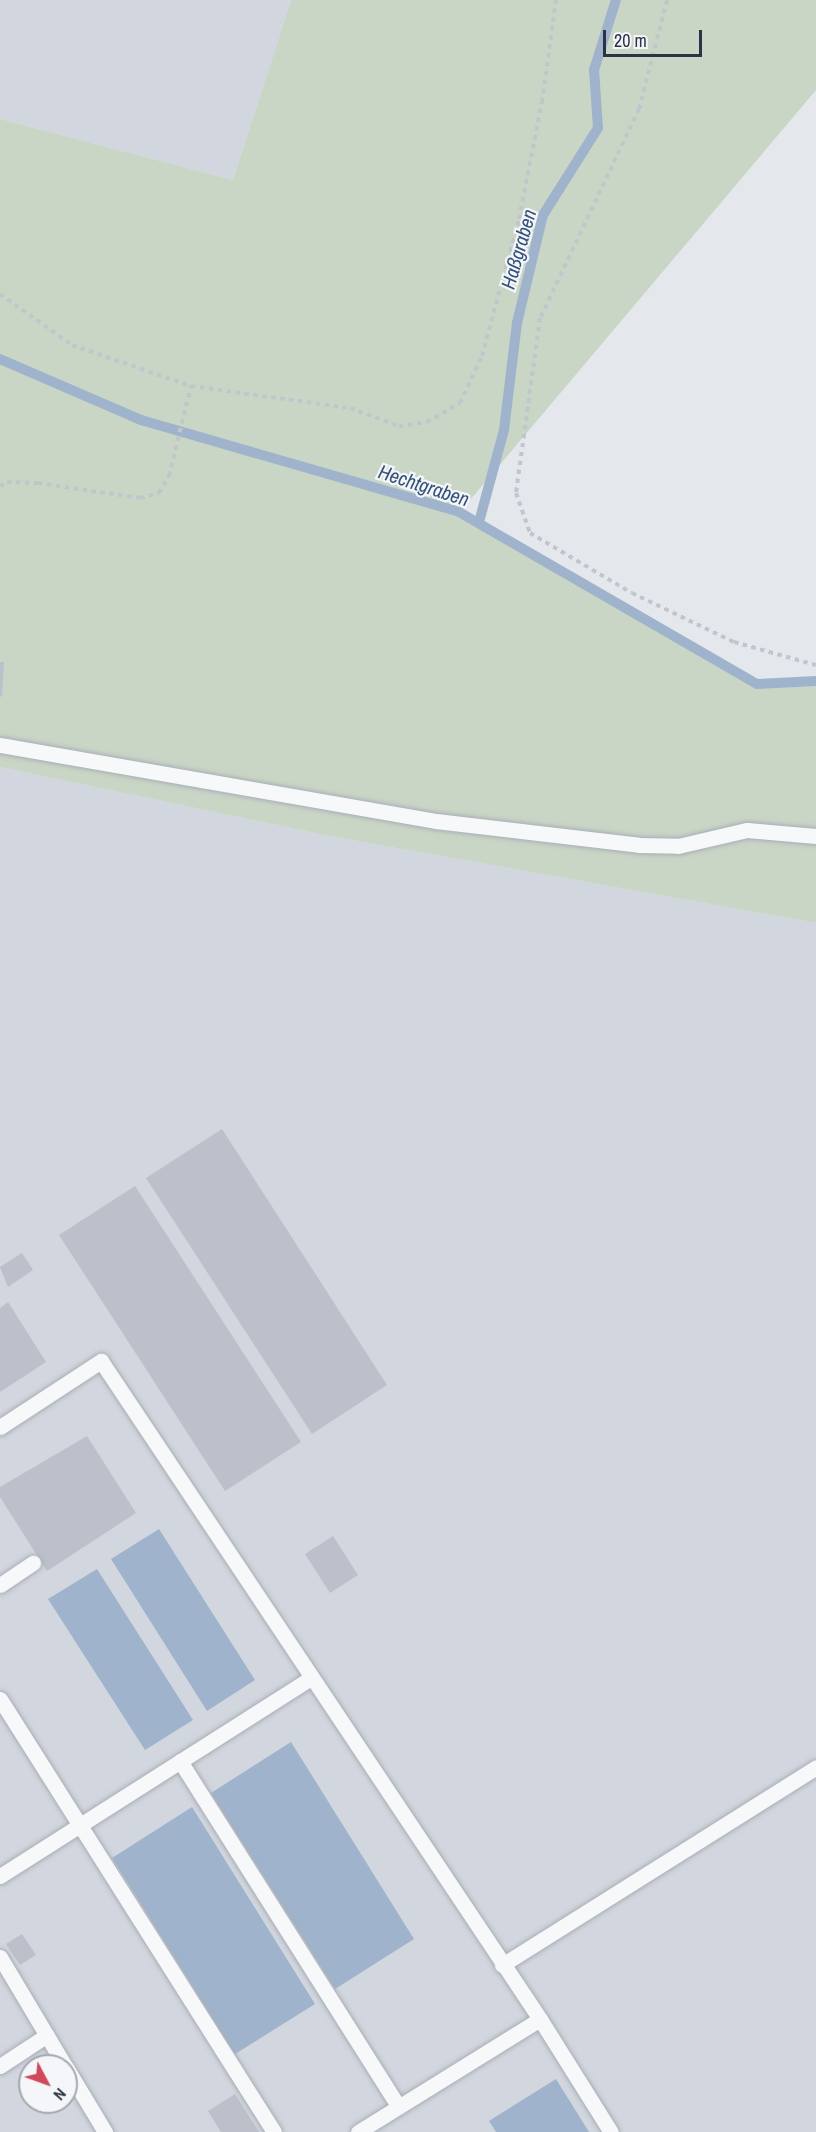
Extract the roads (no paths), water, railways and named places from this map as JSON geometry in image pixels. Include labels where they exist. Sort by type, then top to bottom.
[{"type":"lane","points":[[0,745],[436,821],[639,846],[678,846],[747,830],[816,836]]},
{"type":"lane","points":[[0,1427],[101,1361],[540,2019],[611,2132]]},
{"type":"lane","points":[[0,1585],[33,1563]]},
{"type":"lane","points":[[0,1876],[311,1678]]},
{"type":"lane","points":[[0,1699],[274,2132]]},
{"type":"lane","points":[[180,1761],[398,2106]]},
{"type":"lane","points":[[502,1965],[816,1767]]},
{"type":"lane","points":[[0,1957],[58,2054]]},
{"type":"lane","points":[[358,2132],[540,2019]]},
{"type":"lane","points":[[0,2066],[47,2035]]},
{"type":"lane","points":[[78,2087],[105,2132]]},
{"type":"water","points":[[159,1529],[255,1680],[207,1711],[111,1559]]},
{"type":"water","points":[[97,1569],[193,1720],[145,1750],[48,1599]]},
{"type":"water","points":[[291,1742],[414,1939],[335,1989],[211,1793]]},
{"type":"water","points":[[192,1807],[315,2004],[235,2054],[112,1858]]},
{"type":"water","points":[[556,2079],[589,2132],[496,2132],[489,2121]]},
{"type":"waterway","name":"Haßgraben","points":[[479,522],[504,430],[517,323],[543,215],[598,128],[594,70],[616,0]]},
{"type":"waterway","name":"Hechtgraben","points":[[0,359],[141,420],[459,512],[757,684],[816,681]]}]
